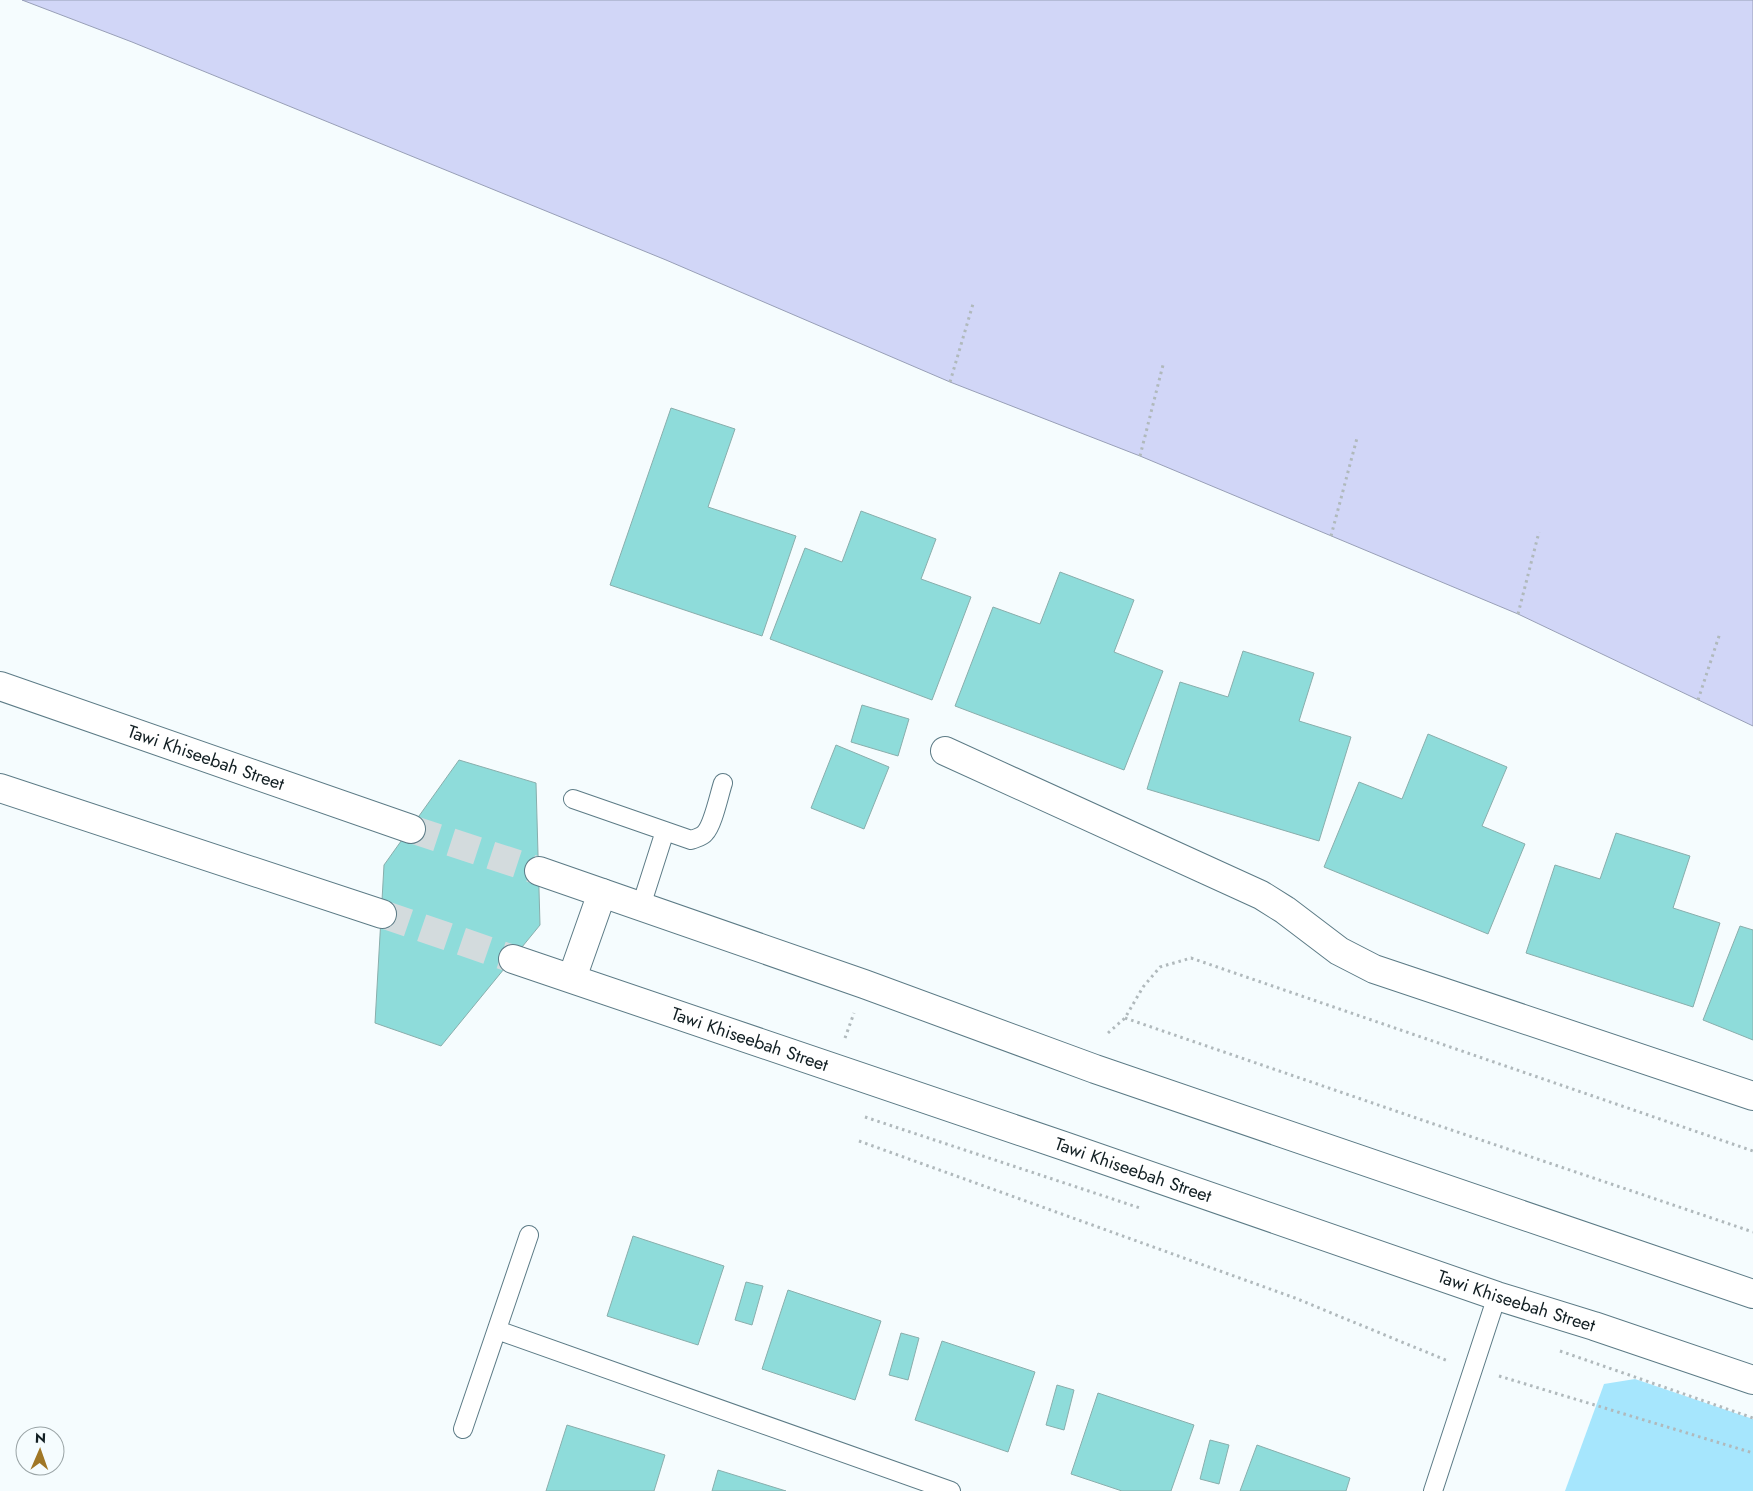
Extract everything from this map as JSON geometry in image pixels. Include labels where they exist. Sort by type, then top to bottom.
[{"type":"street","name":"Tawi Khiseebah Street","points":[[0,686],[411,829]]},
{"type":"street","points":[[945,751],[1261,895],[1285,910],[1339,951],[1374,969],[1753,1096]]},
{"type":"street","points":[[0,788],[382,914]]},
{"type":"street","points":[[539,871],[864,984],[1095,1069],[1753,1294]]},
{"type":"street","points":[[572,978],[602,893]]},
{"type":"street","name":"Tawi Khiseebah Street","points":[[513,959],[1064,1146],[1497,1296],[1594,1326],[1753,1380]]},
{"type":"lane","points":[[573,799],[691,840],[705,834],[709,828],[722,783]]},
{"type":"lane","points":[[641,906],[665,831]]},
{"type":"lane","points":[[463,1429],[529,1235]]},
{"type":"lane","points":[[1433,1491],[1497,1296]]},
{"type":"lane","points":[[497,1330],[952,1491]]},
{"type":"path","points":[[950,382],[973,304]]},
{"type":"path","points":[[1140,456],[1163,365]]},
{"type":"path","points":[[1331,536],[1356,438]]},
{"type":"path","points":[[1518,614],[1539,532]]},
{"type":"path","points":[[1698,700],[1720,633]]},
{"type":"path","points":[[1108,1033],[1125,1018],[1143,987],[1160,967],[1191,958],[1753,1151]]},
{"type":"path","points":[[835,1069],[864,984]]},
{"type":"path","points":[[1125,1018],[1753,1232]]},
{"type":"path","points":[[865,1118],[1053,1179]]},
{"type":"path","points":[[859,1141],[1295,1298],[1454,1363]]},
{"type":"path","points":[[1552,1348],[1753,1418]]},
{"type":"path","points":[[1496,1375],[1753,1453]]},
{"type":"shaded area","points":[[22,0],[1753,0],[1753,726],[1518,614],[1140,456],[950,382],[666,260],[132,42]]},
{"type":"shaded area","points":[[1635,1379],[1753,1419],[1753,1491],[1565,1491],[1604,1384]]},
{"type":"building","points":[[671,408],[735,429],[708,507],[796,536],[762,636],[610,585]]},
{"type":"building","points":[[861,511],[936,539],[921,579],[971,597],[932,700],[770,639],[805,548],[842,562]]},
{"type":"building","points":[[1060,572],[1134,600],[1114,652],[1163,671],[1124,770],[955,706],[993,607],[1040,624]]},
{"type":"building","points":[[1243,651],[1314,673],[1299,721],[1351,737],[1319,841],[1147,789],[1180,682],[1228,697]]},
{"type":"building","points":[[862,705],[909,719],[898,756],[851,742]]},
{"type":"building","points":[[1428,734],[1507,767],[1482,826],[1525,844],[1488,934],[1324,867],[1359,782],[1402,799]]},
{"type":"building","points":[[836,745],[889,767],[864,829],[811,808]]},
{"type":"building","points":[[459,760],[536,783],[540,925],[441,1046],[375,1023],[384,865]]},
{"type":"building","points":[[1616,833],[1690,856],[1673,908],[1720,923],[1693,1007],[1526,953],[1555,865],[1600,879]]},
{"type":"building","points":[[1740,926],[1753,930],[1753,1040],[1703,1020]]},
{"type":"building","points":[[633,1236],[724,1266],[698,1345],[607,1316]]},
{"type":"building","points":[[746,1282],[763,1286],[752,1325],[735,1320]]},
{"type":"building","points":[[788,1290],[881,1321],[855,1400],[762,1369]]},
{"type":"building","points":[[901,1333],[919,1338],[908,1380],[889,1375]]},
{"type":"building","points":[[942,1341],[1035,1372],[1008,1452],[915,1420]]},
{"type":"building","points":[[1057,1385],[1074,1390],[1064,1430],[1046,1425]]},
{"type":"building","points":[[1098,1393],[1194,1425],[1171,1491],[1122,1491],[1071,1474]]},
{"type":"building","points":[[567,1425],[665,1455],[654,1491],[546,1491]]},
{"type":"building","points":[[1210,1440],[1229,1445],[1219,1484],[1200,1479]]},
{"type":"building","points":[[1257,1445],[1350,1478],[1346,1491],[1240,1491]]},
{"type":"building","points":[[718,1470],[786,1491],[712,1491]]},
{"type":"tunnel","points":[[411,829],[539,871]]},
{"type":"tunnel","points":[[382,914],[513,959]]}]
